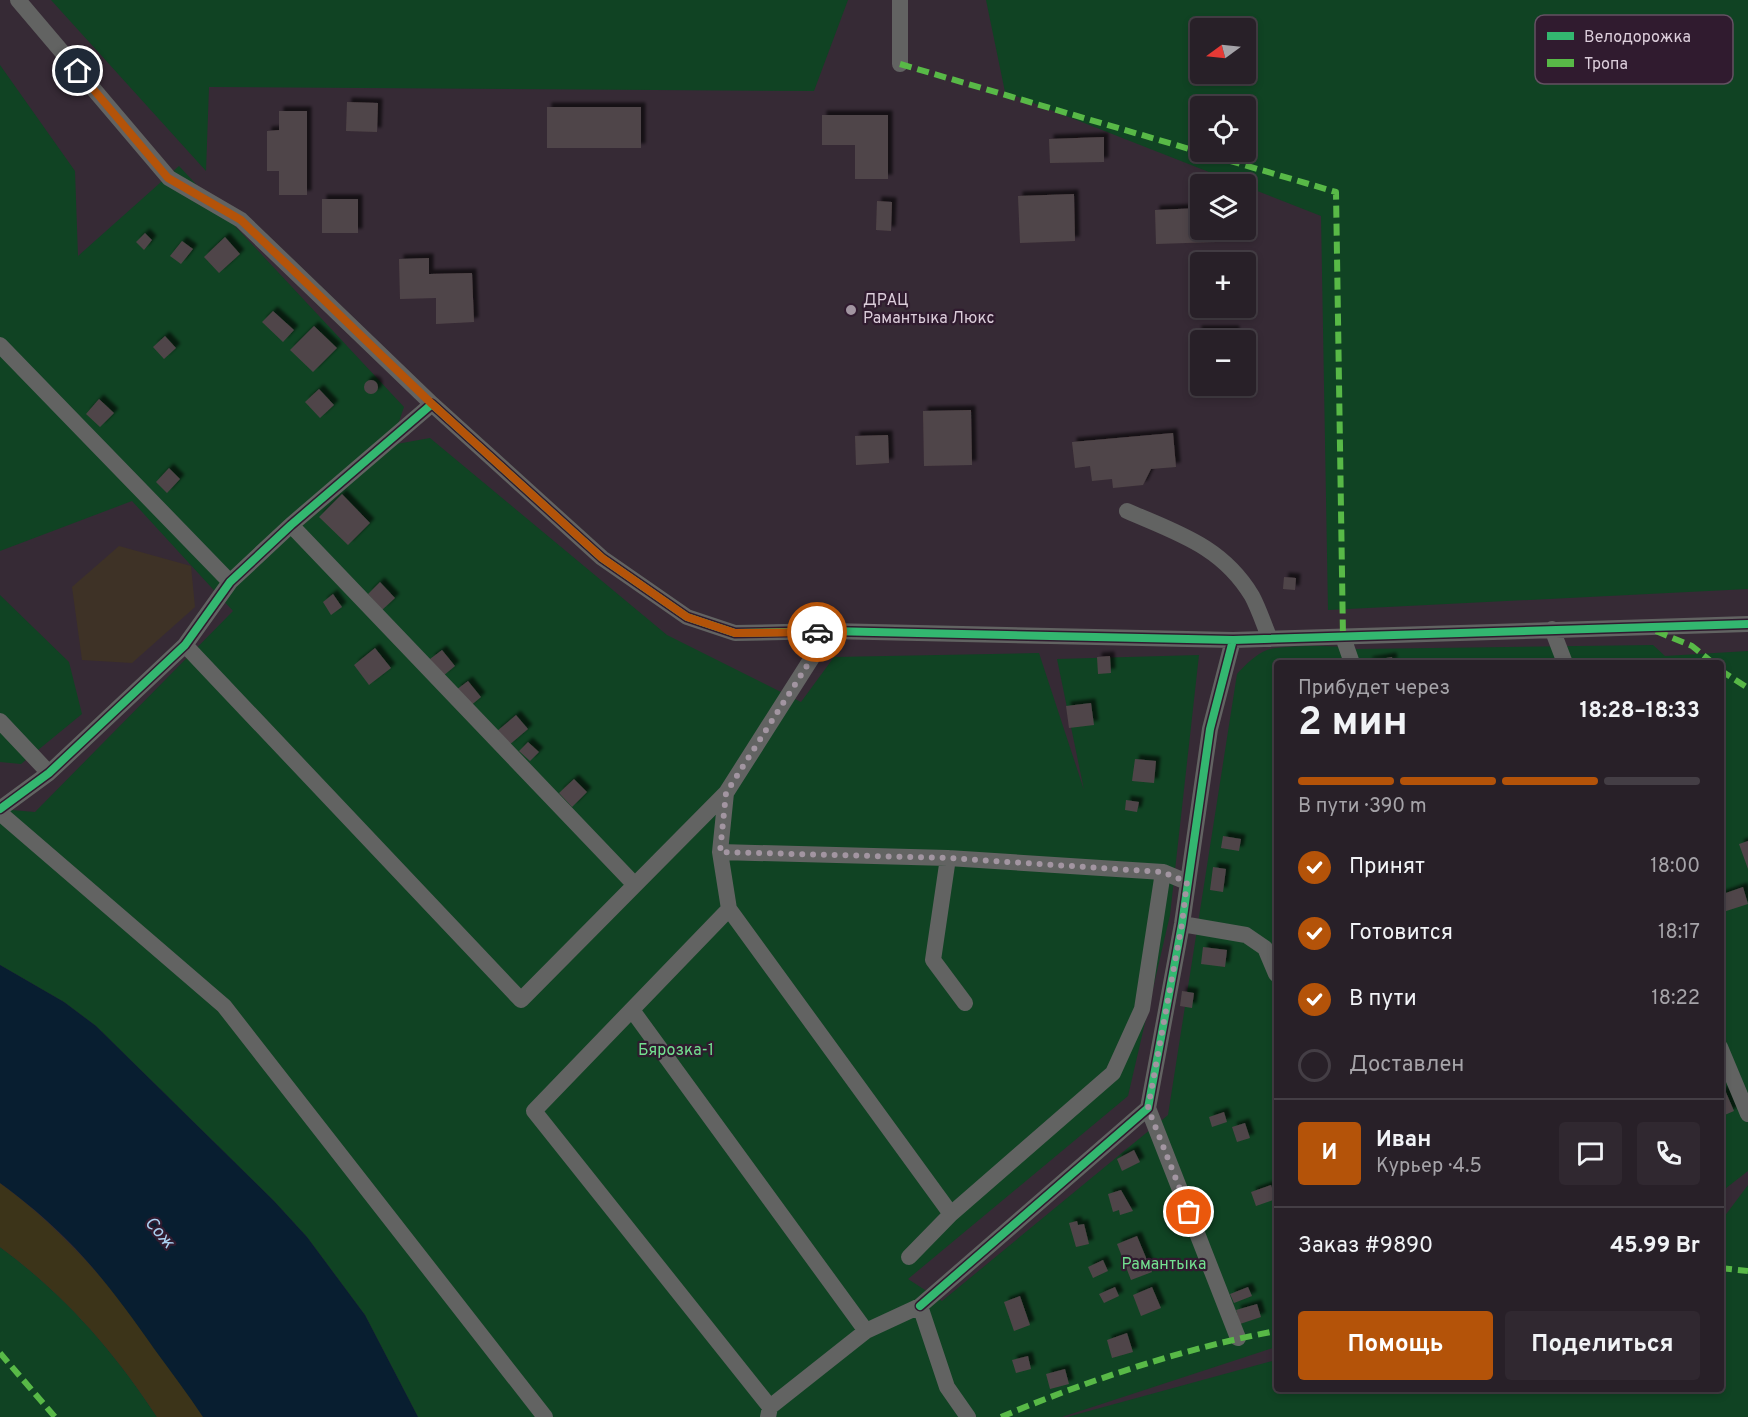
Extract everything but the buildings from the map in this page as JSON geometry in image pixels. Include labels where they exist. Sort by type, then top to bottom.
[{"type":"street","points":[[18,0],[168,178],[241,220],[432,404],[602,558],[687,617],[735,633],[829,631],[1233,640],[1748,624]]},
{"type":"street","points":[[900,0],[900,64]]},
{"type":"street","points":[[0,345],[230,582]]},
{"type":"street","points":[[432,404],[291,525],[230,582],[184,645],[49,773],[0,811],[224,1006],[545,1417]]},
{"type":"street","points":[[1127,511],[1210,549],[1226,563],[1252,596],[1270,639]]},
{"type":"street","points":[[291,525],[635,885]]},
{"type":"street","points":[[1552,629],[1563,660]]},
{"type":"street","points":[[184,645],[521,1000],[726,793],[829,631]]},
{"type":"street","points":[[1343,637],[1351,660]]},
{"type":"street","points":[[1233,640],[1210,729],[1182,924],[1148,1108],[1238,1338]]},
{"type":"street","points":[[0,721],[49,773]]},
{"type":"street","points":[[726,793],[720,852],[729,909],[951,1214]]},
{"type":"street","points":[[720,852],[948,858],[1162,872],[1187,882]]},
{"type":"street","points":[[948,858],[933,960],[965,1003]]},
{"type":"street","points":[[909,1257],[951,1214],[1113,1073],[1142,1009],[1162,872]]},
{"type":"street","points":[[729,909],[534,1111],[769,1412],[866,1331],[920,1306],[1148,1108]]},
{"type":"street","points":[[1182,924],[1246,935],[1264,948],[1274,970]]},
{"type":"street","points":[[632,1010],[866,1331]]},
{"type":"street","points":[[1724,1057],[1748,1114]]},
{"type":"street","points":[[920,1306],[947,1387],[968,1417]]},
{"type":"shaded area","points":[[119,546],[191,566],[195,607],[132,663],[82,660],[72,587]]},
{"type":"green space","points":[[51,0],[848,0],[814,91],[209,87],[206,171]]},
{"type":"green space","points":[[986,0],[1748,0],[1748,589],[1328,610],[1321,216],[1256,190],[1256,174],[1214,174],[1005,92]]},
{"type":"green space","name":"Бярозка-1","points":[[0,65],[75,171],[78,256],[179,166],[404,407],[391,445],[430,438],[667,635],[801,702],[834,657],[1039,653],[1084,790],[1057,659],[1199,655],[1170,915],[1128,1096],[908,1279],[942,1301],[1168,1115],[1237,674],[1258,655],[1274,648],[1312,646],[1357,649],[1653,645],[1665,656],[1748,651],[1748,1171],[1724,1190],[1724,660],[1274,660],[1274,1348],[1062,1417],[418,1417],[365,1315],[307,1237],[274,1201],[96,1026],[64,1002],[0,965],[0,809],[35,812],[233,611],[132,501],[0,551]]},
{"type":"green space","points":[[0,595],[69,662],[82,714],[21,764],[0,762]]},
{"type":"green space","points":[[1748,1185],[1748,1417],[1067,1417],[1274,1361],[1274,1392],[1724,1392],[1724,1217]]},
{"type":"green space","points":[[0,1247],[45,1284],[86,1325],[123,1369],[157,1417],[0,1417]]},
{"type":"sand","points":[[0,1183],[59,1233],[112,1290],[182,1384],[203,1417],[157,1417],[123,1369],[86,1325],[45,1284],[0,1247]]},
{"type":"water","name":"Сож","points":[[0,965],[64,1002],[96,1026],[274,1201],[307,1237],[365,1315],[418,1417],[203,1417],[120,1302],[85,1259],[47,1221],[0,1183]]},
{"type":"marked path","points":[[900,64],[1336,192],[1343,637]]},
{"type":"marked path","points":[[1656,631],[1692,646],[1709,660]]},
{"type":"marked path","points":[[1724,673],[1748,688]]},
{"type":"marked path","points":[[1724,1268],[1748,1271]]},
{"type":"marked path","points":[[1001,1417],[1067,1391],[1171,1356],[1274,1331]]},
{"type":"marked path","points":[[0,1353],[55,1417]]},
{"type":"cycle path","points":[[0,809],[49,773],[185,645],[230,582],[291,525],[432,404],[602,558],[687,617],[735,633],[829,631],[1233,640],[1748,624]]},
{"type":"cycle path","points":[[920,1306],[1148,1108],[1182,924],[1210,729],[1233,640]]},
{"type":"way so far","points":[[817,632],[829,631],[726,793],[720,852],[948,858],[1162,872],[1187,882],[1182,924],[1148,1108],[1189,1212]]},
{"type":"place","name":"ДРАЦ Рамантыка Люкс","points":[[851,310]]},
{"type":"route","points":[[78,71],[168,178],[241,220],[432,404],[602,558],[687,617],[735,633],[817,632]]},
{"type":"park label","name":"Рамантыка","points":[[1164,1265]]}]
